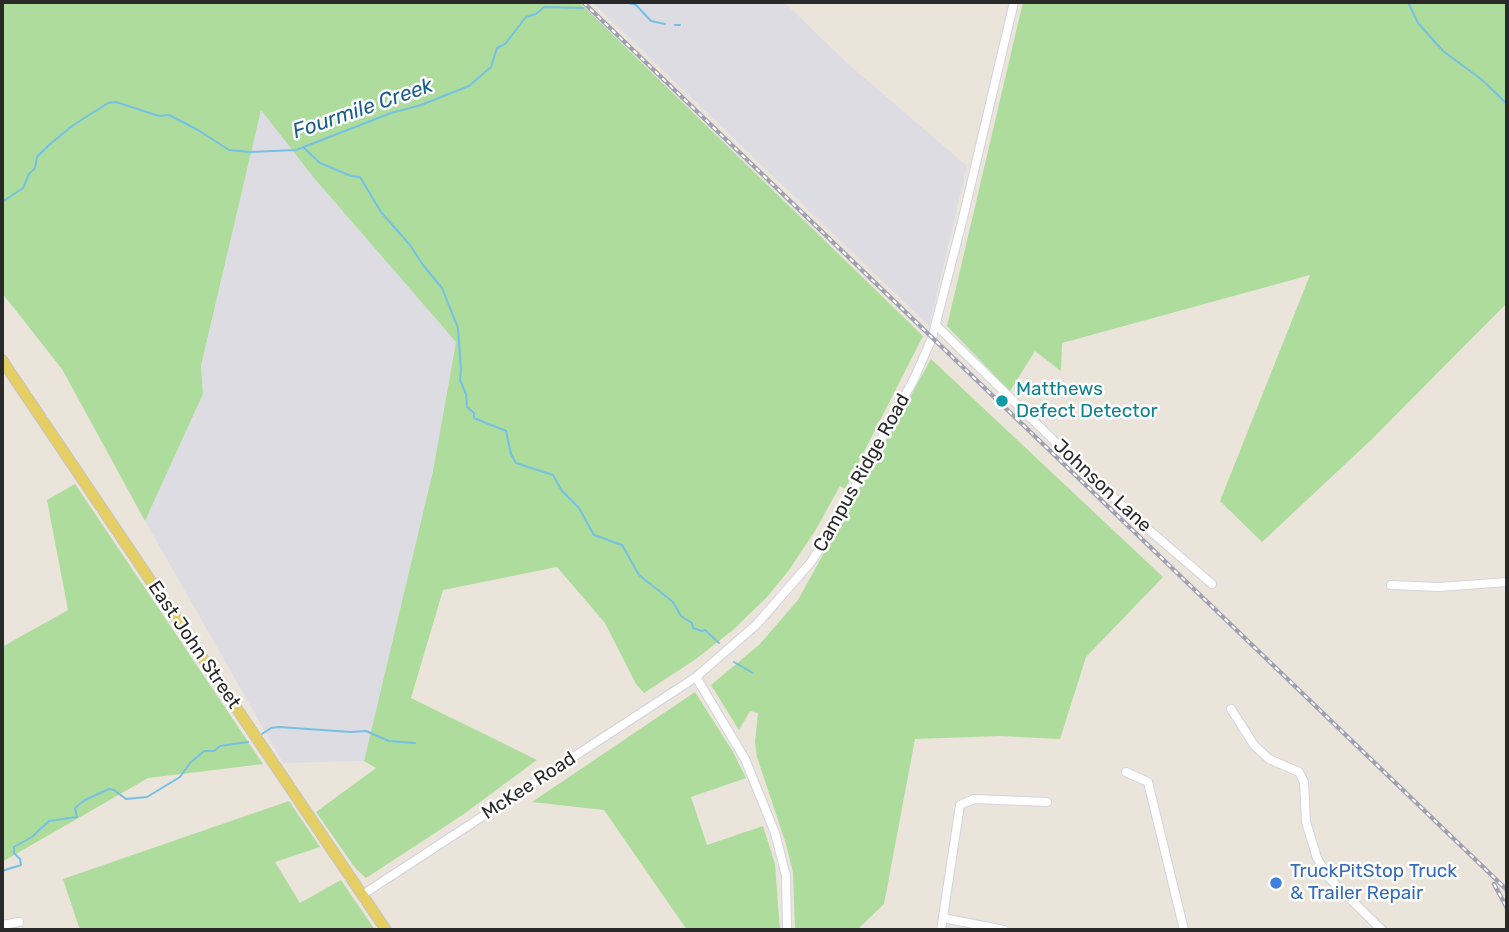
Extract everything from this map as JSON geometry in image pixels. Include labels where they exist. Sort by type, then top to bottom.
[{"type":"main road","name":"East John Street","points":[[2,360],[386,930]]},
{"type":"street","name":"Campus Ridge Road","points":[[696,677],[774,607],[817,553],[914,379],[936,325],[1014,2]]},
{"type":"street","name":"Johnson Lane","points":[[936,325],[1084,470],[1212,584]]},
{"type":"street","points":[[1391,585],[1439,587],[1507,582]]},
{"type":"street","name":"McKee Road","points":[[362,895],[696,677]]},
{"type":"street","points":[[696,677],[745,759],[775,834],[786,876],[787,930]]},
{"type":"street","points":[[1231,709],[1254,745],[1269,758],[1299,772],[1304,782],[1306,822],[1317,858],[1329,878],[1382,930]]},
{"type":"street","points":[[1126,772],[1148,782],[1184,930]]},
{"type":"street","points":[[941,930],[960,805],[974,799],[1047,802]]},
{"type":"street","points":[[943,918],[1004,930]]},
{"type":"street","points":[[2,925],[19,922]]},
{"type":"shaded area","points":[[592,2],[784,2],[847,63],[967,166],[929,326]]},
{"type":"shaded area","points":[[261,109],[314,178],[456,342],[433,471],[364,761],[283,763],[145,521],[203,394],[201,367]]},
{"type":"green space","points":[[2,2],[579,2],[923,336],[845,489],[840,486],[789,570],[767,597],[733,630],[696,659],[644,693],[636,684],[605,623],[557,567],[443,590],[411,698],[537,760],[461,816],[366,878],[356,869],[316,812],[376,768],[364,761],[433,471],[456,342],[314,178],[261,110],[201,366],[203,394],[145,521],[62,369],[2,293]]},
{"type":"green space","points":[[1023,2],[1507,2],[1507,303],[1371,440],[1262,542],[1220,501],[1310,275],[1062,343],[1061,371],[1035,351],[1010,391],[947,326]]},
{"type":"green space","points":[[931,359],[1163,577],[1086,657],[1060,739],[999,736],[915,739],[884,904],[857,930],[795,930],[793,872],[757,757],[755,742],[758,713],[750,711],[739,730],[711,685],[759,645],[798,600]]},
{"type":"green space","points":[[75,484],[263,764],[148,778],[2,862],[2,647],[68,610],[47,500]]},
{"type":"green space","points":[[695,692],[746,778],[691,797],[707,845],[763,826],[775,864],[780,930],[687,930],[604,810],[532,802]]},
{"type":"green space","points":[[289,801],[320,847],[275,862],[300,903],[341,880],[375,930],[80,930],[63,879]]},
{"type":"waterway","name":"Fourmile Creek","points":[[610,2],[636,5],[651,21],[665,24]]},
{"type":"waterway","points":[[1408,2],[1418,23],[1443,51],[1481,79],[1507,104]]},
{"type":"waterway","name":"Fourmile Creek","points":[[2,202],[23,188],[35,168],[37,157],[49,145],[72,126],[108,103],[116,102],[159,116],[169,115],[229,150],[296,150],[469,86],[491,67],[497,48],[505,44],[526,17],[536,14],[544,7],[583,8]]},
{"type":"waterway","name":"Fourmile Creek","points":[[675,25],[680,25]]},
{"type":"waterway","points":[[304,148],[320,163],[360,177],[381,212],[442,288],[458,328],[460,380],[466,394],[467,407],[474,413],[474,418],[506,431],[516,463],[553,475],[562,491],[579,508],[594,535],[622,545],[639,575],[673,602],[681,616],[692,623],[693,628],[705,630],[719,643]]},
{"type":"waterway","points":[[734,662],[753,673]]},
{"type":"waterway","points":[[262,734],[271,728],[279,727],[366,731],[389,741],[415,743]]},
{"type":"waterway","points":[[2,871],[21,865],[20,859],[14,853],[14,847],[32,837],[49,821],[77,817],[75,808],[85,800],[109,789],[126,799],[147,797],[180,777],[190,763],[204,751],[248,742]]},
{"type":"railway","points":[[583,2],[1507,890]]},
{"type":"railway","points":[[1494,884],[1507,908]]},
{"type":"place","name":"Matthews Defect Detector","points":[[1002,401]]},
{"type":"place","name":"TruckPitStop Truck & Trailer Repair","points":[[1276,883]]}]
